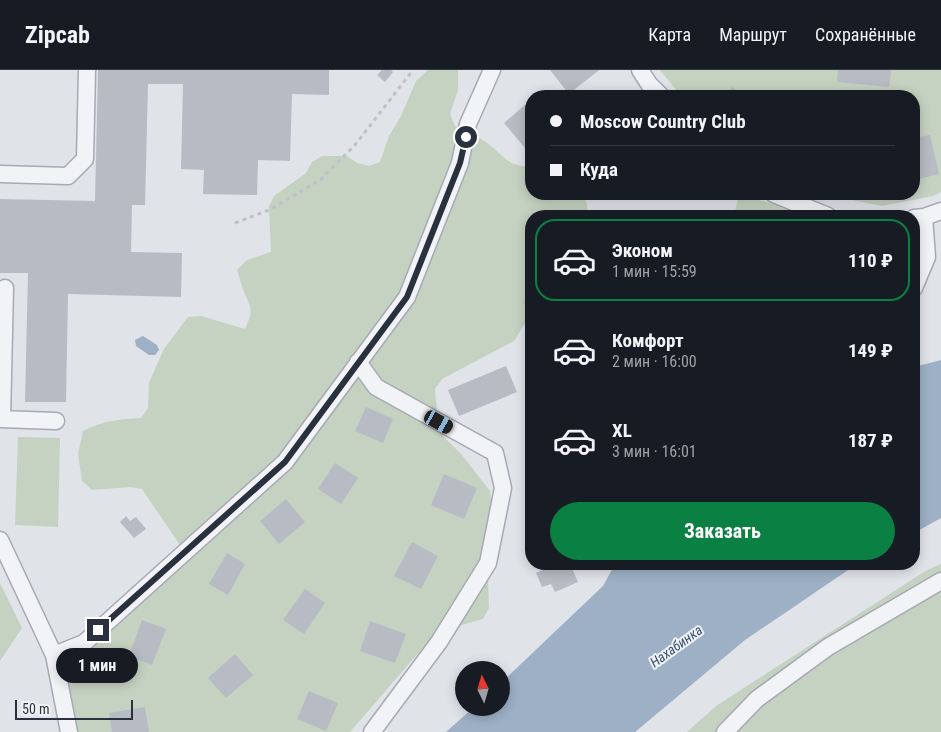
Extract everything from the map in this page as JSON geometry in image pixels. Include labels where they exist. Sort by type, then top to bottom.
[{"type":"street","points":[[0,174],[68,176],[85,159],[87,70]]},
{"type":"street","points":[[54,655],[84,643],[285,462],[407,297],[460,163],[468,124],[492,70]]},
{"type":"street","points":[[640,70],[655,90]]},
{"type":"street","points":[[789,200],[813,210]]},
{"type":"street","points":[[920,218],[941,211]]},
{"type":"street","points":[[920,223],[927,256],[920,273]]},
{"type":"street","points":[[6,288],[1,419],[56,421]]},
{"type":"street","points":[[358,362],[376,387],[495,453],[503,488],[488,563],[439,642],[372,732]]},
{"type":"street","points":[[0,540],[54,655],[69,732]]},
{"type":"street","points":[[725,732],[757,699],[828,647],[941,581]]},
{"type":"path","points":[[236,223],[269,210],[320,180],[355,145],[413,70]]},
{"type":"green space","points":[[428,70],[458,70],[458,90],[450,114],[455,126],[483,140],[506,160],[525,166],[525,200],[585,200],[587,204],[588,210],[525,210],[525,324],[514,341],[442,379],[435,389],[438,426],[444,437],[462,455],[490,491],[492,514],[488,583],[489,608],[483,619],[447,629],[426,644],[350,732],[78,732],[67,688],[75,664],[187,559],[178,542],[142,489],[130,487],[92,490],[82,481],[78,454],[83,431],[111,421],[141,418],[148,408],[149,383],[164,349],[188,317],[201,316],[245,329],[250,315],[250,308],[237,270],[247,260],[271,252],[269,206],[274,196],[306,173],[312,162],[322,156],[347,156],[357,163],[369,166],[380,162],[389,136],[401,116],[416,81]]},
{"type":"green space","points":[[660,70],[941,70],[941,192],[920,199],[920,90],[676,90]]},
{"type":"green space","points":[[738,200],[759,200],[798,210],[735,210]]},
{"type":"green space","points":[[852,200],[913,200],[882,206]]},
{"type":"green space","points":[[18,437],[60,438],[58,527],[15,525]]},
{"type":"green space","points":[[941,564],[941,732],[687,732],[716,706],[927,570]]},
{"type":"green space","points":[[0,583],[22,628],[0,661]]},
{"type":"water","points":[[143,336],[157,345],[159,350],[155,355],[149,355],[136,346],[135,340]]},
{"type":"water","points":[[941,360],[941,518],[920,530],[920,365]]},
{"type":"water","name":"Нахабинка","points":[[612,570],[848,570],[745,640],[635,732],[446,732],[464,716],[510,716],[510,674],[603,586]]},
{"type":"building","points":[[98,70],[329,70],[329,95],[292,94],[290,161],[258,160],[257,195],[203,194],[204,170],[181,169],[183,84],[148,84],[145,205],[132,205],[131,252],[182,253],[181,297],[68,294],[66,402],[25,402],[28,273],[0,273],[0,199],[95,201]]},
{"type":"building","points":[[382,70],[391,70],[393,72],[385,82],[377,75]]},
{"type":"building","points":[[550,70],[599,70],[574,90],[566,90]]},
{"type":"building","points":[[838,70],[891,70],[889,87],[837,82]]},
{"type":"building","points":[[525,105],[525,148],[504,123]]},
{"type":"building","points":[[930,135],[939,174],[920,179],[920,137]]},
{"type":"building","points":[[506,366],[517,392],[459,416],[448,390]]},
{"type":"building","points":[[366,407],[393,419],[383,443],[355,431]]},
{"type":"building","points":[[335,463],[358,478],[341,504],[318,489]]},
{"type":"building","points":[[444,474],[477,488],[464,519],[431,505]]},
{"type":"building","points":[[286,499],[305,522],[279,544],[260,521]]},
{"type":"building","points":[[126,516],[130,521],[136,517],[146,529],[134,538],[120,522]]},
{"type":"building","points":[[412,542],[438,556],[421,589],[394,576]]},
{"type":"building","points":[[227,553],[245,564],[228,595],[209,584]]},
{"type":"building","points":[[543,570],[573,570],[578,582],[555,592],[551,584],[542,587],[536,573]]},
{"type":"building","points":[[305,589],[325,603],[304,634],[283,620]]},
{"type":"building","points":[[142,620],[166,629],[152,665],[129,656]]},
{"type":"building","points":[[370,621],[406,634],[395,663],[360,651]]},
{"type":"building","points":[[235,654],[253,675],[226,698],[208,678]]},
{"type":"building","points":[[309,691],[338,703],[326,731],[297,719]]},
{"type":"building","points":[[145,707],[149,732],[112,732],[109,713]]},
{"type":"route","points":[[98,630],[285,462],[407,297],[460,163],[466,137]]}]
